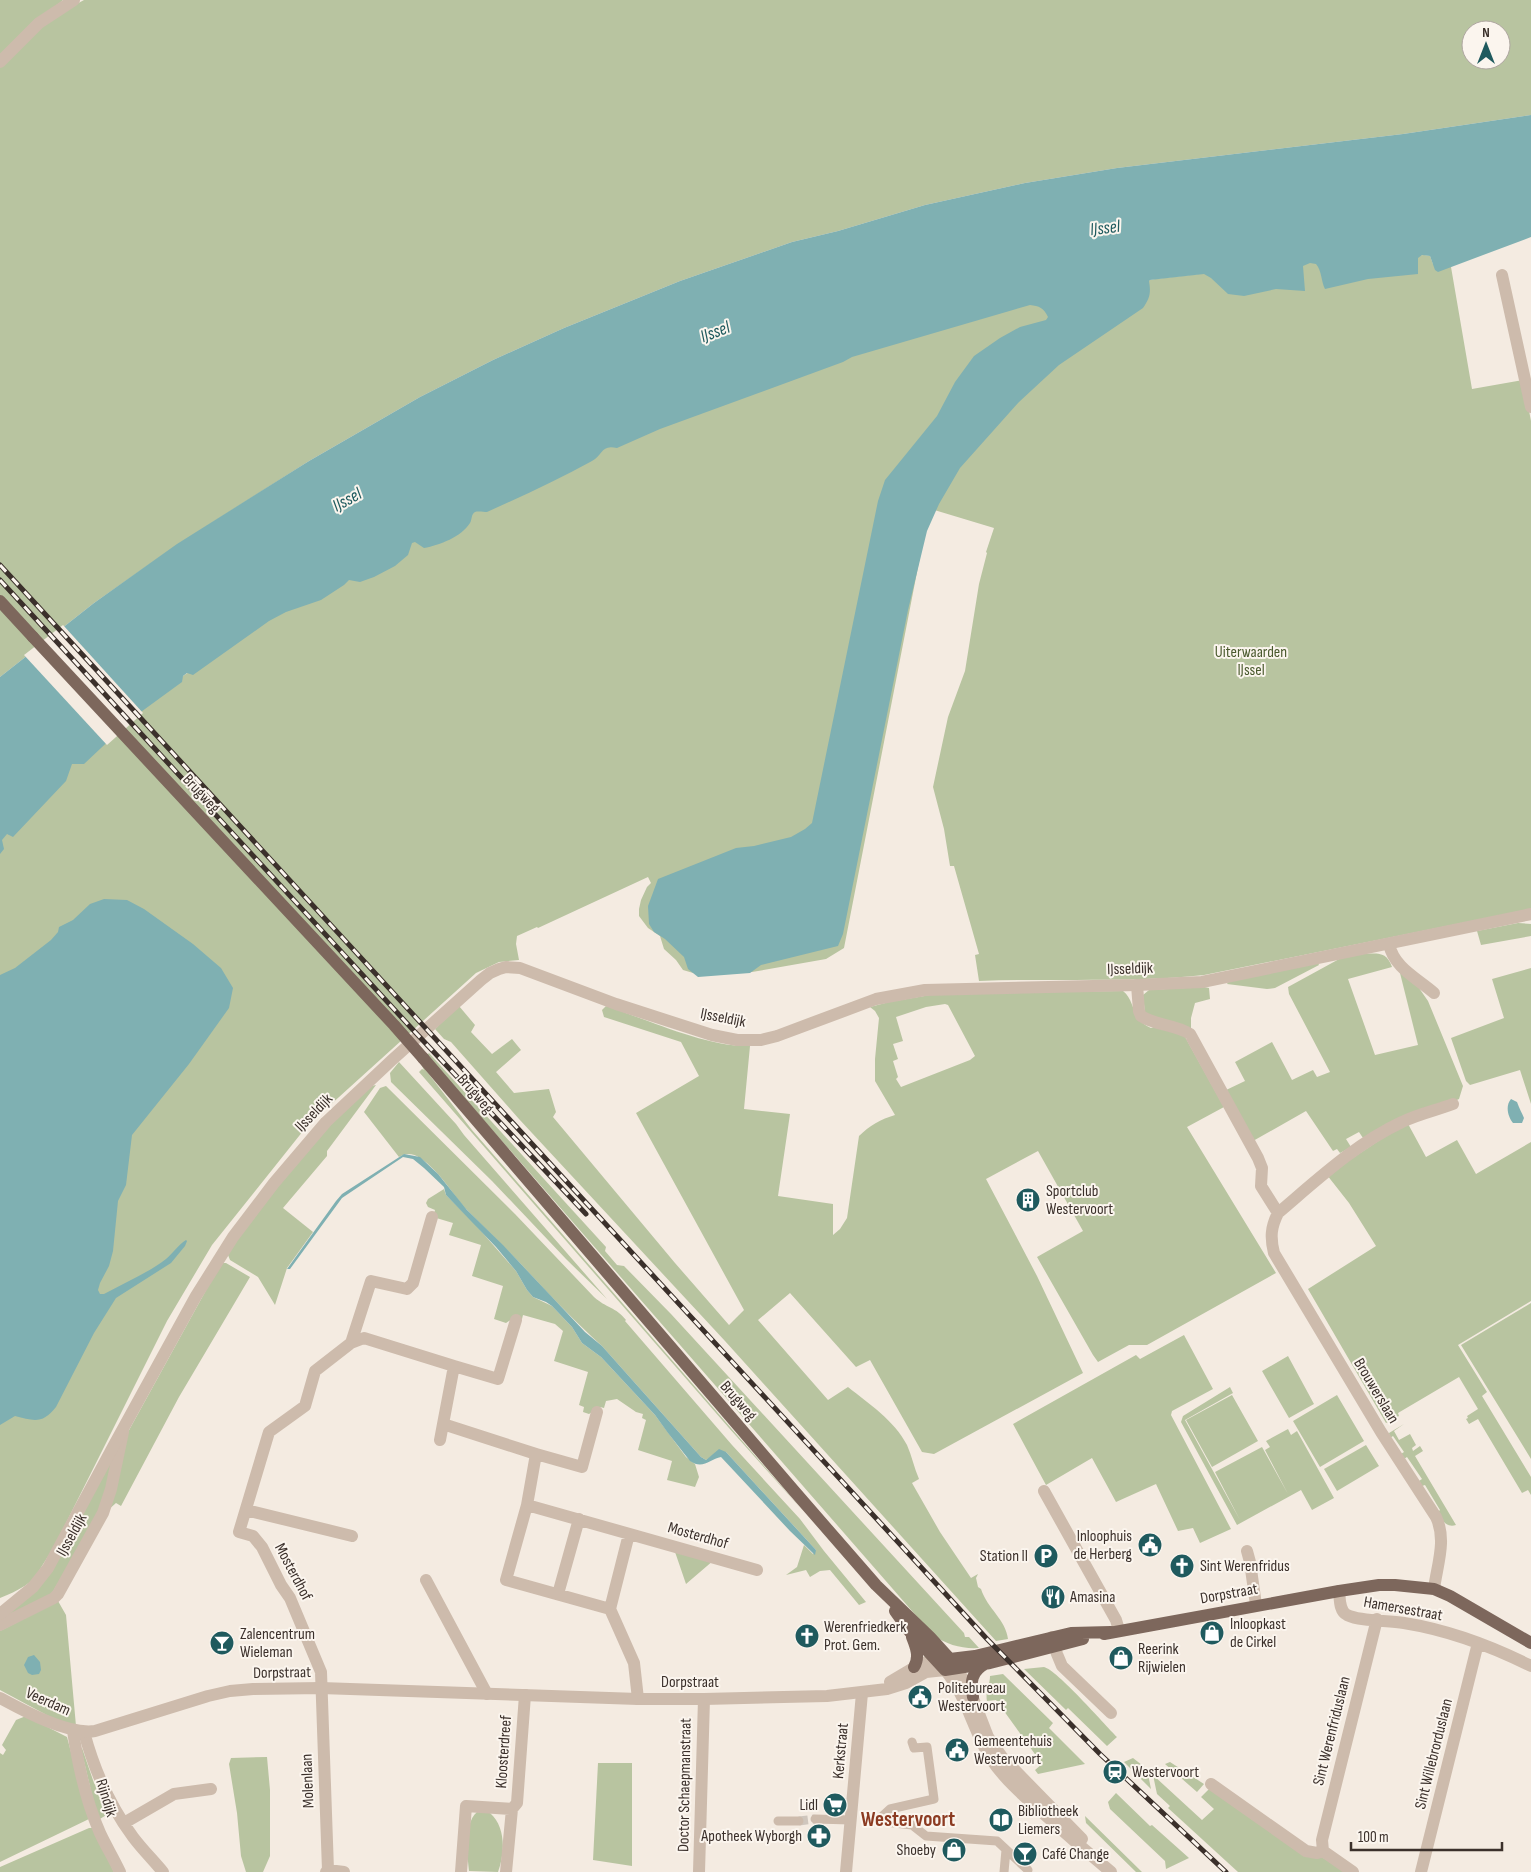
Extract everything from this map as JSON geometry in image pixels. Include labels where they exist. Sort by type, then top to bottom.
[{"type":"main road","name":"Brugweg","points":[[0,601],[394,1025],[876,1585],[910,1632],[935,1660],[951,1665]]},
{"type":"main road","name":"Brugweg","points":[[876,1585],[930,1637],[951,1665]]},
{"type":"main road","name":"Dorpstraat","points":[[951,1665],[1053,1642],[1071,1633],[1115,1631],[1338,1591],[1387,1585],[1434,1589]]},
{"type":"main road","name":"Hamersestraat","points":[[1434,1589],[1470,1606],[1531,1643]]},
{"type":"main road","points":[[910,1632],[917,1651],[917,1662],[914,1667]]},
{"type":"main road","points":[[930,1637],[955,1649],[990,1657],[972,1676],[971,1687],[974,1697]]},
{"type":"street","points":[[0,62],[38,23],[74,0]]},
{"type":"street","points":[[1502,275],[1531,407]]},
{"type":"street","name":"IJsseldijk","points":[[0,1614],[44,1576],[196,1296],[232,1237],[274,1183],[326,1122],[428,1027],[490,973],[506,968],[520,968],[625,1007],[712,1035],[737,1040],[760,1040],[777,1036],[876,999],[925,990],[1202,982],[1531,914]]},
{"type":"street","points":[[1389,944],[1393,958],[1434,993]]},
{"type":"street","points":[[1137,985],[1141,1016],[1190,1034],[1258,1158],[1262,1168],[1261,1186],[1278,1213],[1342,1160],[1373,1138],[1404,1120],[1454,1104]]},
{"type":"street","name":"Brouwerslaan","points":[[1278,1213],[1272,1224],[1271,1232],[1274,1252],[1381,1432],[1439,1522],[1442,1546],[1434,1589]]},
{"type":"street","points":[[351,1343],[371,1280],[407,1289],[413,1283],[432,1216]]},
{"type":"street","points":[[351,1343],[364,1338],[498,1379],[516,1320]]},
{"type":"street","name":"Mosterdhof","points":[[321,1688],[321,1672],[290,1598],[281,1586],[262,1546],[253,1536],[239,1532],[269,1432],[305,1406],[315,1371],[351,1343]]},
{"type":"street","points":[[440,1440],[454,1366]]},
{"type":"street","points":[[443,1424],[582,1467],[597,1412]]},
{"type":"street","name":"IJsseldijk","points":[[0,1625],[54,1598],[58,1594],[103,1512],[111,1490],[125,1425]]},
{"type":"street","points":[[536,1454],[528,1505],[506,1580],[610,1609]]},
{"type":"street","points":[[1044,1491],[1116,1620],[1115,1631]]},
{"type":"street","name":"Mosterdhof","points":[[528,1505],[757,1570]]},
{"type":"street","name":"Mosterdhof","points":[[246,1510],[352,1536]]},
{"type":"street","points":[[558,1594],[579,1519]]},
{"type":"street","points":[[629,1534],[610,1609],[634,1663],[638,1699]]},
{"type":"street","points":[[1247,1551],[1256,1606]]},
{"type":"street","points":[[426,1580],[487,1694]]},
{"type":"street","name":"Hamersestraat","points":[[1338,1591],[1341,1609],[1345,1614],[1426,1627],[1478,1643],[1531,1666]]},
{"type":"street","name":"Sint Werenfriduslaan","points":[[1323,1851],[1322,1840],[1377,1620]]},
{"type":"street","points":[[1053,1642],[1064,1669],[1110,1713]]},
{"type":"street","name":"Sint Willebrorduslaan","points":[[1421,1872],[1478,1643]]},
{"type":"street","name":"Dorpstraat","points":[[862,1692],[894,1680],[926,1661],[935,1660]]},
{"type":"street","points":[[951,1665],[974,1697],[980,1721],[988,1737],[1002,1757],[1104,1861],[1111,1872]]},
{"type":"street","points":[[951,1665],[955,1683],[975,1728],[987,1753],[996,1766],[1027,1800],[1062,1832],[1111,1872]]},
{"type":"street","name":"Dorpstraat","points":[[79,1732],[230,1691],[321,1688],[638,1699],[827,1696],[896,1687],[926,1672],[951,1665]]},
{"type":"street","name":"Molenlaan","points":[[321,1688],[327,1871]]},
{"type":"street","name":"Kerkstraat","points":[[846,1872],[862,1692]]},
{"type":"street","name":"Kloosterdreef","points":[[506,1872],[512,1808],[516,1803],[525,1695]]},
{"type":"street","name":"Veerdam","points":[[0,1698],[64,1728],[79,1732]]},
{"type":"street","name":"Doctor Schaepmanstraat","points":[[699,1872],[704,1699]]},
{"type":"street","points":[[79,1732],[98,1776],[124,1823],[133,1837],[163,1872]]},
{"type":"street","name":"Rijndijk","points":[[79,1732],[79,1764],[90,1804],[101,1835],[120,1872]]},
{"type":"street","points":[[878,1820],[890,1808],[934,1800],[926,1747],[914,1748],[912,1742]]},
{"type":"street","points":[[1211,1784],[1306,1851],[1317,1853],[1323,1851],[1354,1872]]},
{"type":"street","points":[[124,1823],[174,1794],[211,1789]]},
{"type":"street","name":"Kloosterdreef","points":[[461,1872],[466,1806],[512,1808]]},
{"type":"street","points":[[815,1819],[851,1820]]},
{"type":"street","points":[[778,1821],[799,1820]]},
{"type":"street","points":[[868,1820],[912,1825],[926,1836],[997,1840],[1028,1870]]},
{"type":"street","points":[[912,1825],[912,1837]]},
{"type":"street","points":[[1004,1872],[1006,1850]]},
{"type":"street","points":[[327,1871],[344,1872]]},
{"type":"green space","points":[[0,0],[63,0],[0,55]]},
{"type":"green space","points":[[84,0],[1531,0],[1531,115],[1403,134],[1117,168],[1025,183],[925,205],[838,231],[792,242],[680,281],[564,328],[493,360],[420,397],[309,461],[177,545],[94,603],[0,677],[0,66],[51,18]]},
{"type":"green space","name":"Uiterwaarden IJssel","points":[[1430,256],[1433,264],[1436,266],[1451,267],[1472,389],[1523,380],[1531,421],[1531,909],[1204,975],[1120,980],[979,981],[975,955],[979,954],[954,866],[950,866],[944,829],[933,787],[948,717],[965,671],[979,584],[986,552],[994,528],[931,509],[925,531],[844,948],[826,959],[752,972],[700,975],[683,970],[676,960],[664,949],[660,936],[648,928],[639,916],[641,900],[651,883],[648,877],[517,936],[516,944],[519,960],[499,962],[476,973],[307,1126],[212,1245],[167,1321],[44,1567],[25,1586],[0,1598],[0,826],[72,763],[134,717],[183,676],[266,620],[339,583],[404,540],[594,448],[956,316],[1155,279],[1312,261]]},
{"type":"green space","points":[[1518,923],[1531,924],[1531,936],[1481,945],[1477,931]]},
{"type":"green space","points":[[1360,954],[1383,955],[1392,967],[1348,979],[1375,1055],[1418,1045],[1399,969],[1419,988],[1428,1001],[1463,1086],[1459,1099],[1365,1141],[1359,1132],[1346,1139],[1351,1147],[1340,1153],[1337,1149],[1333,1151],[1306,1111],[1253,1141],[1224,1091],[1245,1081],[1235,1062],[1272,1042],[1292,1080],[1313,1070],[1317,1077],[1330,1072],[1289,994],[1288,987],[1341,958]]},
{"type":"green space","points":[[1318,963],[1319,965],[1275,988],[1267,989],[1227,984],[1229,981]]},
{"type":"green space","points":[[1531,968],[1531,1104],[1520,1070],[1470,1085],[1466,1081],[1451,1038],[1504,1018],[1492,979]]},
{"type":"green space","points":[[1209,988],[1210,999],[1195,1003],[1191,1018],[1191,1030],[1145,1013],[1143,995],[1149,990]]},
{"type":"green space","points":[[1123,991],[1130,1000],[1136,1015],[1144,1024],[1151,1028],[1154,1027],[1184,1035],[1224,1107],[1187,1127],[1276,1273],[1147,1345],[1129,1345],[1098,1362],[1037,1257],[1083,1231],[1038,1151],[986,1179],[1037,1276],[1083,1373],[934,1454],[922,1452],[870,1360],[856,1367],[790,1293],[758,1320],[828,1400],[848,1387],[881,1413],[902,1436],[909,1449],[919,1479],[912,1483],[940,1532],[971,1578],[978,1574],[976,1578],[978,1587],[1007,1632],[1008,1639],[996,1641],[725,1341],[519,1119],[451,1042],[444,1039],[435,1029],[459,1006],[475,1025],[471,1032],[492,1054],[512,1039],[521,1050],[496,1072],[514,1093],[549,1089],[556,1112],[553,1117],[729,1325],[744,1310],[636,1113],[699,1076],[681,1042],[604,1017],[602,1010],[606,1006],[697,1038],[750,1046],[744,1109],[790,1114],[778,1196],[833,1204],[833,1235],[840,1229],[847,1218],[859,1136],[876,1123],[895,1115],[875,1081],[879,1018],[870,1007],[942,993]],"holes":[[[948,1005],[975,1056],[970,1060],[901,1087],[896,1079],[898,1077],[893,1061],[898,1059],[893,1044],[903,1041],[896,1017],[926,1007]]]},
{"type":"green space","points":[[429,1053],[606,1247],[605,1251],[617,1265],[624,1266],[671,1314],[964,1633],[965,1637],[969,1637],[979,1648],[955,1646],[933,1635],[427,1055]]},
{"type":"green space","points":[[399,1062],[456,1124],[607,1299],[492,1181],[391,1082],[390,1073]]},
{"type":"green space","points":[[421,1064],[472,1130],[803,1511],[419,1072],[422,1069],[424,1070]]},
{"type":"green space","points":[[376,1085],[327,1151],[327,1156],[283,1208],[313,1232],[287,1268],[275,1305],[258,1277],[230,1260],[228,1255],[248,1221],[322,1133],[371,1086]]},
{"type":"green space","points":[[386,1086],[515,1214],[594,1297],[615,1310],[626,1320],[732,1445],[800,1519],[866,1602],[859,1605],[830,1570],[820,1571],[810,1577],[806,1570],[786,1575],[797,1567],[804,1545],[813,1554],[816,1550],[726,1452],[716,1453],[706,1460],[701,1457],[602,1346],[570,1316],[468,1211],[434,1169],[415,1155],[406,1154],[399,1157],[364,1112],[380,1088]]},
{"type":"green space","points":[[1407,1122],[1426,1157],[1457,1140],[1476,1174],[1531,1142],[1531,1301],[1458,1345],[1487,1392],[1482,1396],[1531,1477],[1531,1495],[1528,1490],[1522,1493],[1478,1419],[1469,1424],[1466,1419],[1468,1418],[1467,1416],[1478,1409],[1459,1377],[1398,1413],[1399,1416],[1386,1423],[1308,1289],[1376,1246],[1349,1203],[1327,1175]]},
{"type":"green space","points":[[444,1189],[446,1195],[474,1223],[516,1271],[533,1297],[552,1306],[572,1327],[582,1343],[601,1357],[655,1415],[686,1457],[695,1464],[699,1477],[695,1487],[667,1480],[672,1461],[638,1450],[646,1420],[642,1418],[643,1414],[636,1412],[617,1399],[606,1401],[604,1408],[600,1407],[589,1414],[583,1412],[584,1407],[579,1405],[588,1372],[554,1361],[563,1331],[555,1324],[523,1315],[522,1319],[515,1317],[506,1323],[494,1319],[503,1286],[472,1276],[481,1245],[449,1235],[453,1223],[433,1217],[435,1210],[428,1207],[426,1203],[428,1199]]},
{"type":"green space","points":[[221,1263],[226,1263],[250,1277],[179,1397],[121,1506],[116,1503],[107,1511],[128,1432]]},
{"type":"green space","points":[[1531,1303],[1531,1459],[1461,1345]]},
{"type":"green space","points":[[1184,1335],[1213,1389],[1172,1411],[1171,1415],[1231,1529],[1200,1543],[1193,1528],[1178,1531],[1156,1484],[1116,1502],[1092,1458],[1046,1485],[1013,1424],[1136,1355],[1140,1359]]},
{"type":"green space","points":[[1288,1356],[1314,1404],[1289,1418],[1262,1371]]},
{"type":"green space","points":[[1230,1387],[1233,1393],[1185,1420],[1240,1520],[1215,1472],[1262,1447],[1288,1494],[1265,1450],[1270,1447],[1266,1441],[1288,1429],[1291,1435],[1297,1431],[1334,1498],[1312,1510],[1301,1490],[1237,1525],[1181,1422],[1183,1416]]},
{"type":"green space","points":[[1232,1395],[1258,1441],[1212,1467],[1186,1420]]},
{"type":"green space","points":[[1337,1395],[1364,1441],[1320,1467],[1293,1421]]},
{"type":"green space","points":[[1404,1424],[1394,1431],[1399,1440],[1410,1434],[1416,1445],[1412,1448],[1413,1451],[1420,1446],[1423,1451],[1415,1456],[1456,1525],[1447,1524],[1443,1520],[1438,1512],[1440,1510],[1425,1485],[1422,1486],[1419,1481],[1422,1479],[1407,1457],[1404,1459],[1401,1454],[1404,1452],[1393,1436],[1390,1438],[1389,1433]]},
{"type":"green space","points":[[1366,1445],[1379,1466],[1337,1491],[1324,1469]]},
{"type":"green space","points":[[117,1447],[105,1502],[51,1595],[0,1620],[18,1604]]},
{"type":"green space","points":[[674,1549],[714,1560],[686,1584]]},
{"type":"green space","points":[[58,1601],[66,1615],[76,1726],[54,1719],[0,1690],[0,1631]]},
{"type":"green space","points":[[1044,1667],[1059,1677],[1117,1737],[1107,1746],[1024,1669]]},
{"type":"green space","points":[[1003,1674],[1053,1723],[1049,1728],[1085,1764],[1038,1774],[1035,1770],[1042,1764],[996,1700],[987,1701],[990,1676]]},
{"type":"green space","points":[[26,1716],[67,1737],[89,1819],[0,1862],[0,1753],[3,1755],[6,1750],[2,1745],[16,1720]]},
{"type":"green space","points":[[81,1749],[94,1783],[110,1813],[98,1820]]},
{"type":"green space","points":[[267,1757],[270,1790],[270,1856],[263,1872],[246,1872],[241,1856],[237,1813],[229,1764],[231,1758]]},
{"type":"green space","points":[[1133,1758],[1147,1769],[1151,1789],[1124,1762]]},
{"type":"green space","points":[[1170,1762],[1204,1784],[1197,1792],[1165,1764]]},
{"type":"green space","points":[[598,1763],[632,1763],[632,1866],[593,1860]]},
{"type":"green space","points":[[1153,1775],[1202,1820],[1214,1809],[1201,1797],[1210,1788],[1346,1872],[1238,1872],[1168,1808],[1170,1806],[1157,1794]]},
{"type":"green space","points":[[1116,1793],[1150,1826],[1152,1825],[1189,1858],[1166,1869],[1165,1861],[1110,1809],[1108,1802]]},
{"type":"green space","points":[[477,1812],[490,1813],[499,1825],[503,1849],[498,1872],[469,1871],[468,1831],[470,1823]]},
{"type":"green space","points":[[1085,1816],[1142,1872],[1136,1872],[1086,1823]]},
{"type":"green space","points":[[89,1828],[93,1828],[114,1872],[0,1872],[0,1867]]},
{"type":"water","name":"IJssel","points":[[1531,115],[1531,237],[1438,272],[1435,270],[1430,256],[1422,255],[1418,258],[1418,274],[1368,279],[1325,289],[1318,267],[1316,264],[1310,263],[1303,266],[1305,291],[1276,289],[1244,296],[1228,294],[1204,274],[1150,280],[1149,295],[1143,308],[1059,365],[1019,402],[960,468],[939,504],[927,531],[908,610],[843,934],[838,946],[761,965],[750,973],[698,977],[688,969],[684,957],[665,939],[654,932],[649,924],[648,906],[658,879],[736,848],[754,846],[791,837],[812,823],[878,501],[885,480],[937,416],[955,382],[974,356],[1020,327],[1046,320],[1048,317],[1045,311],[1036,306],[1030,305],[852,357],[843,362],[660,429],[617,448],[608,447],[596,459],[553,481],[487,512],[475,512],[466,528],[450,540],[424,548],[415,542],[412,543],[408,555],[395,566],[360,582],[349,580],[321,600],[286,612],[269,621],[193,675],[187,673],[183,676],[182,682],[134,717],[84,764],[72,764],[66,781],[13,837],[7,834],[2,840],[4,849],[0,854],[0,677],[94,603],[177,544],[309,461],[420,397],[493,360],[564,328],[680,281],[792,242],[838,231],[925,205],[1025,183],[1117,168],[1403,134]]},
{"type":"water","points":[[104,899],[127,900],[144,909],[193,944],[221,968],[233,988],[229,1008],[189,1064],[132,1135],[126,1185],[118,1201],[113,1251],[109,1266],[100,1283],[98,1290],[100,1294],[104,1294],[152,1269],[166,1259],[183,1242],[187,1241],[171,1263],[116,1298],[94,1333],[56,1407],[47,1416],[42,1419],[33,1420],[15,1416],[0,1425],[0,975],[15,968],[51,940],[58,932],[59,927],[73,920],[90,904]]},
{"type":"water","points":[[1511,1099],[1517,1102],[1524,1118],[1522,1123],[1513,1123],[1510,1118],[1508,1108]]},
{"type":"water","points":[[404,1154],[420,1157],[438,1174],[467,1210],[503,1245],[585,1332],[602,1346],[701,1457],[706,1460],[719,1449],[726,1452],[816,1550],[815,1555],[721,1457],[703,1464],[690,1461],[655,1415],[601,1357],[582,1343],[572,1327],[552,1306],[533,1297],[516,1271],[496,1247],[446,1195],[444,1187],[413,1159],[403,1157],[342,1198],[290,1269],[287,1269],[342,1194]]},
{"type":"water","points":[[34,1655],[40,1662],[41,1670],[39,1674],[32,1675],[28,1673],[24,1665],[28,1657]]},
{"type":"pier","points":[[63,625],[143,713],[107,745],[24,655]]},
{"type":"tunnel","points":[[799,1821],[815,1819]]},
{"type":"railway","points":[[0,565],[987,1639],[1100,1754],[1226,1872]]},
{"type":"railway","points":[[0,580],[415,1032],[586,1214]]},
{"type":"place","name":"Sportclub Westervoort","points":[[1028,1200]]},
{"type":"place","name":"Inloophuis de Herberg","points":[[1150,1545]]},
{"type":"place","name":"Station II","points":[[1046,1556]]},
{"type":"place","name":"Sint Werenfridus","points":[[1182,1566]]},
{"type":"place","name":"Amasina","points":[[1053,1597]]},
{"type":"place","name":"Inloopkast de Cirkel","points":[[1212,1633]]},
{"type":"place","name":"Werenfriedkerk Prot. Gem.","points":[[807,1636]]},
{"type":"place","name":"Zalencentrum Wieleman","points":[[222,1643]]},
{"type":"place","name":"Reerink Rijwielen","points":[[1121,1658]]},
{"type":"place","name":"Politebureau Westervoort","points":[[920,1697]]},
{"type":"place","name":"Gemeentehuis Westervoort","points":[[957,1750]]},
{"type":"place","name":"Westervoort","points":[[1115,1772]]},
{"type":"place","name":"Lidl","points":[[835,1805]]},
{"type":"place","name":"Bibliotheek Liemers","points":[[1001,1820]]},
{"type":"place","name":"Apotheek Wyborgh","points":[[819,1836]]},
{"type":"place","name":"Shoeby","points":[[954,1850]]},
{"type":"place","name":"Café Change","points":[[1025,1854]]},
{"type":"district","name":"Westervoort","points":[[908,1819]]}]
